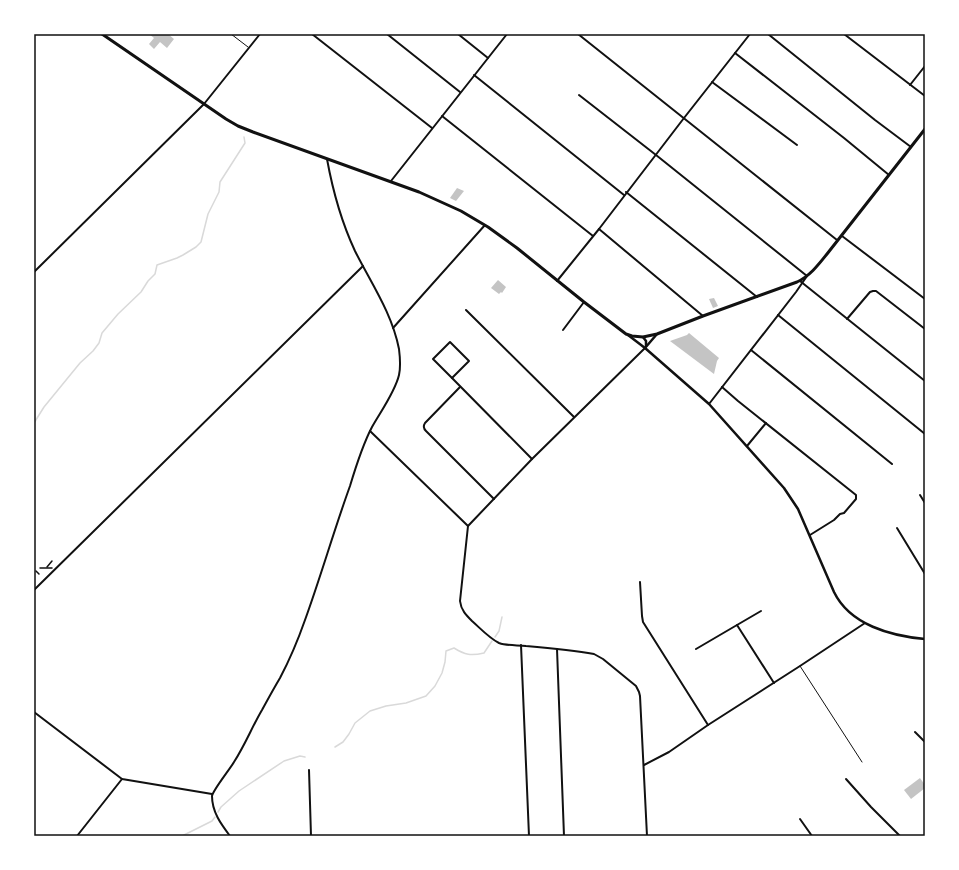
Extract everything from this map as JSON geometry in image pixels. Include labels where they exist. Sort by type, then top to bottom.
[{"type":"main road","points":[[102,34],[226,119],[243,128],[425,194],[466,213],[514,245],[626,334],[634,336],[643,337],[657,334],[703,316],[801,282],[842,236],[925,129]]},
{"type":"street","points":[[34,272],[204,104],[260,34]]},
{"type":"street","points":[[312,34],[432,128]]},
{"type":"street","points":[[387,34],[460,92]]},
{"type":"street","points":[[458,34],[488,58]]},
{"type":"street","points":[[391,182],[460,92],[507,34]]},
{"type":"street","points":[[578,34],[838,240]]},
{"type":"street","points":[[557,280],[599,229],[626,192],[750,34]]},
{"type":"street","points":[[768,34],[911,147]]},
{"type":"street","points":[[844,34],[925,96]]},
{"type":"street","points":[[735,53],[844,138],[889,176]]},
{"type":"street","points":[[910,85],[925,66]]},
{"type":"street","points":[[474,75],[624,195]]},
{"type":"street","points":[[712,82],[797,145]]},
{"type":"street","points":[[579,95],[807,276]]},
{"type":"street","points":[[442,116],[593,236]]},
{"type":"street","points":[[230,836],[216,814],[212,794],[243,749],[262,709],[290,657],[305,621],[359,458],[370,430],[389,397],[399,374],[400,354],[393,328],[379,294],[363,266],[338,211],[327,159]]},
{"type":"street","points":[[626,192],[757,297]]},
{"type":"street","points":[[393,328],[486,225]]},
{"type":"street","points":[[599,229],[703,316]]},
{"type":"street","points":[[842,236],[925,299]]},
{"type":"street","points":[[34,590],[363,266]]},
{"type":"street","points":[[709,404],[778,315],[801,282],[925,381]]},
{"type":"street","points":[[847,319],[870,292],[876,291],[925,329]]},
{"type":"street","points":[[563,330],[584,302]]},
{"type":"street","points":[[466,310],[574,417]]},
{"type":"street","points":[[778,315],[925,434]]},
{"type":"street","points":[[626,334],[645,348],[709,404],[787,491],[796,505],[840,603],[849,612],[865,623],[897,635],[925,639]]},
{"type":"street","points":[[647,836],[640,696],[637,688],[605,660],[598,656],[557,649],[504,644],[495,640],[478,627],[462,610],[460,599],[468,526],[532,458],[645,348],[657,334]]},
{"type":"street","points":[[643,337],[647,344],[645,348]]},
{"type":"street","points":[[452,378],[469,361],[450,342],[433,359],[460,387],[532,458]]},
{"type":"street","points":[[751,350],[892,464]]},
{"type":"street","points":[[460,387],[425,424],[424,429],[494,499]]},
{"type":"street","points":[[722,387],[856,495],[856,499],[844,513],[840,514],[833,521],[810,535]]},
{"type":"street","points":[[747,446],[766,423]]},
{"type":"street","points":[[370,430],[468,526]]},
{"type":"street","points":[[920,495],[925,503]]},
{"type":"street","points":[[896,528],[925,574]]},
{"type":"street","points":[[46,568],[52,561]]},
{"type":"street","points":[[40,568],[52,568]]},
{"type":"street","points":[[36,571],[39,574]]},
{"type":"street","points":[[640,582],[643,622],[708,725]]},
{"type":"street","points":[[696,649],[761,611]]},
{"type":"street","points":[[644,765],[669,752],[865,623]]},
{"type":"street","points":[[737,625],[774,683]]},
{"type":"street","points":[[521,645],[529,836]]},
{"type":"street","points":[[557,649],[564,836]]},
{"type":"street","points":[[34,712],[122,779],[212,794]]},
{"type":"street","points":[[916,732],[925,742]]},
{"type":"street","points":[[309,770],[312,836]]},
{"type":"street","points":[[77,836],[122,779]]},
{"type":"street","points":[[846,779],[900,836]]},
{"type":"street","points":[[800,819],[812,836]]},
{"type":"lane","points":[[231,34],[248,48]]},
{"type":"lane","points":[[800,666],[862,762]]},
{"type":"building","points":[[149,34],[168,34],[174,39],[167,48],[160,42],[154,49],[149,44],[154,38]]},
{"type":"building","points":[[457,188],[464,191],[456,201],[450,198]]},
{"type":"building","points":[[498,280],[506,287],[502,293],[501,292],[499,294],[491,288]]},
{"type":"building","points":[[714,298],[718,306],[713,308],[709,299]]},
{"type":"building","points":[[689,333],[719,358],[714,374],[670,341]]},
{"type":"building","points":[[920,778],[925,785],[925,788],[911,799],[904,790]]},
{"type":"waterway","points":[[34,423],[44,407],[80,363],[93,351],[99,343],[102,333],[118,314],[141,292],[148,281],[155,274],[157,265],[183,255],[201,242],[208,214],[219,192],[220,182],[245,143],[244,137]]},
{"type":"waterway","points":[[495,637],[499,631],[502,617]]},
{"type":"waterway","points":[[335,747],[343,742],[355,723],[370,711],[386,706],[406,703],[426,696],[435,686],[442,673],[446,651],[454,648],[468,654],[484,653],[492,641]]},
{"type":"waterway","points":[[218,812],[221,807],[239,791],[284,761],[300,756],[305,757]]},
{"type":"waterway","points":[[182,836],[212,821],[215,817]]}]
